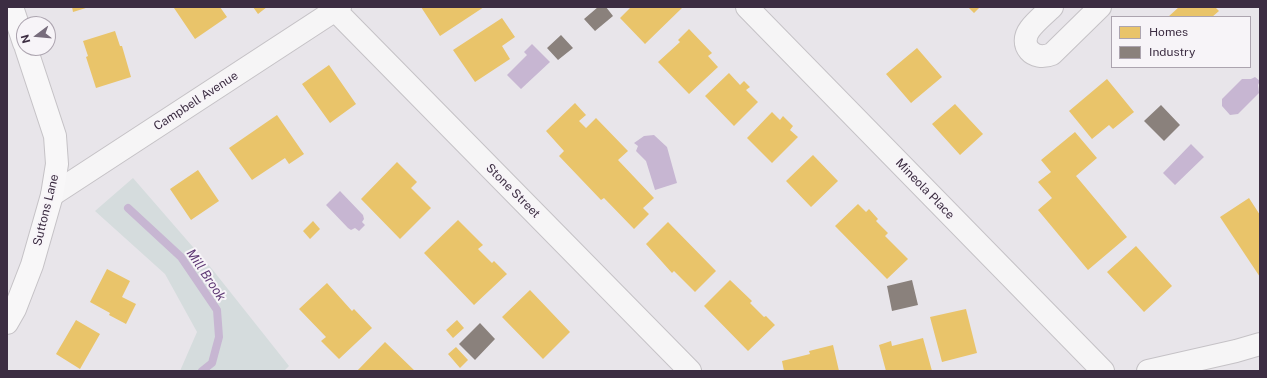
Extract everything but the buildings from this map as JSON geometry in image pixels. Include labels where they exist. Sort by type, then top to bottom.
[{"type":"street","points":[[12,7],[16,19]]},
{"type":"street","name":"Mineola Place","points":[[747,7],[1103,371]]},
{"type":"street","points":[[1052,7],[1027,34],[1026,41],[1028,49],[1038,57],[1046,57],[1052,54],[1100,7]]},
{"type":"street","name":"Campbell Avenue","points":[[52,195],[337,8]]},
{"type":"street","name":"Stone Street","points":[[337,8],[690,371]]},
{"type":"street","name":"Suttons Lane","points":[[7,323],[15,309],[32,265],[52,195],[57,164],[54,136],[29,56]]},
{"type":"street","points":[[1148,371],[1260,344]]},
{"type":"shaded area","points":[[532,44],[550,62],[521,89],[507,75],[527,55],[524,52]]},
{"type":"shaded area","points":[[1255,77],[1260,81],[1258,85],[1259,93],[1238,114],[1230,115],[1222,106],[1222,99],[1242,79],[1251,79]]},
{"type":"shaded area","points":[[654,135],[667,147],[677,183],[655,190],[646,161],[636,151],[638,146],[634,143],[644,136]]},
{"type":"shaded area","points":[[1191,144],[1204,157],[1175,185],[1163,173]]},
{"type":"shaded area","points":[[133,178],[212,269],[289,366],[284,371],[180,371],[197,332],[165,274],[95,211]]},
{"type":"shaded area","points":[[340,191],[363,215],[364,219],[362,222],[365,225],[359,231],[355,228],[351,230],[348,228],[326,205]]},
{"type":"waterway","name":"Mill Brook","points":[[128,208],[181,257],[217,310],[219,337],[212,363],[202,371]]}]
